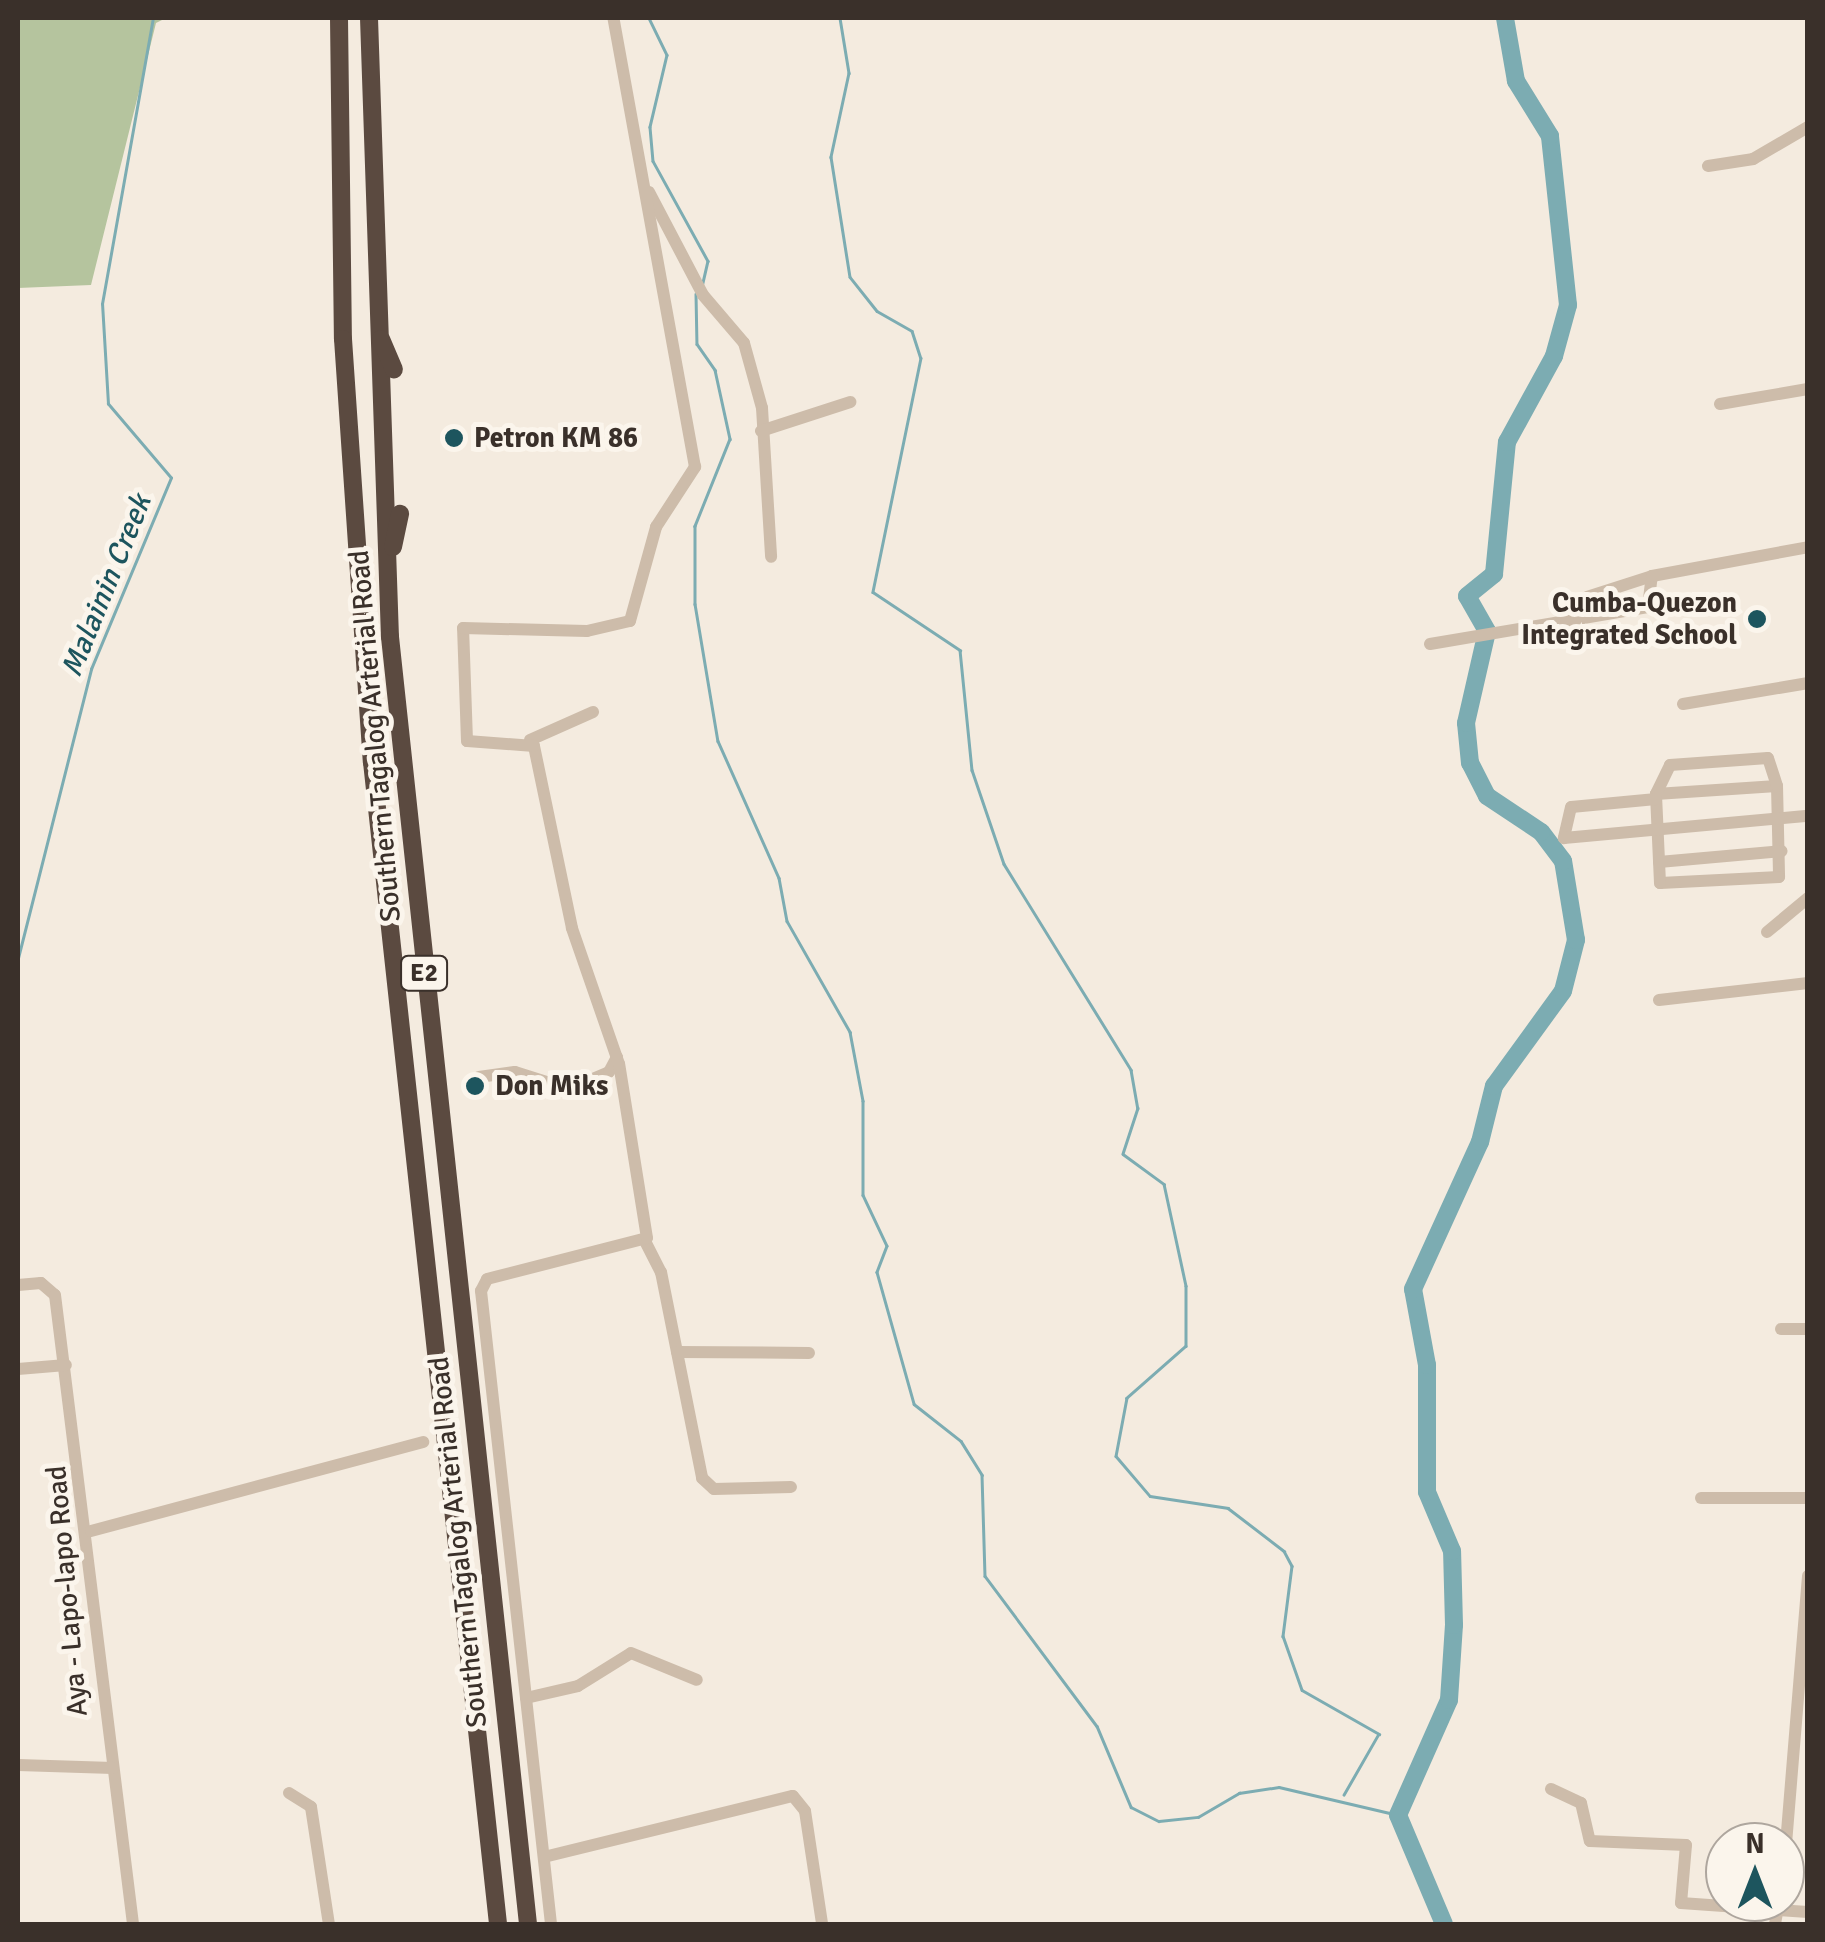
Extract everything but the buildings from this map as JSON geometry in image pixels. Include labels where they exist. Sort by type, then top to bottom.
[{"type":"highway","name":"Southern Tagalog Arterial Road","points":[[339,18],[343,340],[372,762],[498,1924]]},
{"type":"highway","name":"Southern Tagalog Arterial Road","points":[[369,18],[373,297],[390,637],[528,1924]]},
{"type":"highway","points":[[373,297],[394,369]]},
{"type":"highway","points":[[390,637],[400,514]]},
{"type":"street","points":[[593,712],[530,740],[480,749],[468,741],[464,628],[587,631],[630,621],[656,526],[695,468],[612,18]]},
{"type":"street","points":[[1708,166],[1753,160],[1808,127]]},
{"type":"street","points":[[641,177],[703,296],[744,343],[761,431],[771,557]]},
{"type":"street","points":[[1720,404],[1808,389]]},
{"type":"street","points":[[761,431],[850,402]]},
{"type":"street","points":[[1587,597],[1652,576],[1808,546]]},
{"type":"street","points":[[1430,644],[1487,627],[1648,607],[1652,576]]},
{"type":"street","points":[[1683,704],[1808,683]]},
{"type":"street","points":[[530,740],[572,928],[616,1057],[646,1244],[707,1487],[791,1487]]},
{"type":"street","points":[[1768,758],[1778,786],[1781,818],[1779,877],[1666,886],[1659,862],[1656,796],[1670,765],[1768,758]]},
{"type":"street","points":[[1778,786],[1571,807],[1562,819],[1570,842],[1808,816]]},
{"type":"street","points":[[1659,862],[1782,851]]},
{"type":"street","points":[[1767,932],[1808,898]]},
{"type":"street","points":[[1659,1000],[1808,983]]},
{"type":"street","points":[[479,1077],[516,1072],[570,1089],[610,1072],[616,1057]]},
{"type":"street","points":[[551,1924],[482,1283],[646,1244]]},
{"type":"street","name":"Aya - Lapo-lapo Road","points":[[18,1285],[51,1286],[66,1365],[91,1531],[113,1768],[133,1924]]},
{"type":"street","points":[[1781,1329],[1808,1328]]},
{"type":"street","points":[[676,1352],[809,1353]]},
{"type":"street","points":[[18,1369],[66,1365]]},
{"type":"street","points":[[91,1531],[423,1442]]},
{"type":"street","points":[[1700,1498],[1808,1498]]},
{"type":"street","points":[[1788,1822],[1808,1576]]},
{"type":"street","points":[[526,1698],[578,1686],[631,1652],[697,1680]]},
{"type":"street","points":[[18,1765],[113,1768]]},
{"type":"street","points":[[1551,1789],[1580,1803],[1590,1841],[1686,1845],[1676,1901],[1705,1904]]},
{"type":"street","points":[[289,1793],[310,1807],[329,1924]]},
{"type":"street","points":[[544,1857],[793,1796],[805,1812],[822,1924]]},
{"type":"green space","points":[[18,18],[166,18],[156,23],[91,285],[18,288]]},
{"type":"waterway","name":"Malainin Creek","points":[[18,958],[91,669],[171,478],[108,404],[102,304],[153,18]]},
{"type":"waterway","points":[[649,18],[667,55],[650,127],[653,161],[708,261],[703,283]]},
{"type":"waterway","points":[[840,18],[849,73],[831,157],[850,277],[877,311],[912,331],[921,358],[873,592],[960,650],[972,770],[1004,864],[1131,1070],[1138,1108],[1123,1154],[1164,1184],[1186,1286],[1186,1346],[1127,1398],[1116,1456],[1150,1496],[1228,1508],[1284,1551],[1292,1566],[1283,1636],[1302,1690],[1379,1734],[1344,1795]]},
{"type":"waterway","points":[[1444,1924],[1398,1815],[1449,1700],[1454,1625],[1452,1551],[1427,1492],[1427,1365],[1413,1289],[1480,1142],[1494,1086],[1563,991],[1576,940],[1563,861],[1541,832],[1487,796],[1470,763],[1466,723],[1487,631],[1467,596],[1494,574],[1507,442],[1554,356],[1568,305],[1550,136],[1516,81],[1505,18]]},
{"type":"waterway","points":[[696,294],[697,344],[715,370],[730,439],[695,526],[695,604],[718,741],[779,878],[787,921],[850,1032],[863,1101],[863,1195],[887,1246],[877,1272],[914,1404],[961,1441],[982,1475],[985,1576],[1097,1726],[1131,1807],[1159,1821],[1198,1817],[1239,1793],[1279,1787],[1398,1815]]},
{"type":"place","name":"Petron KM 86","points":[[454,438]]},
{"type":"place","name":"Cumba-Quezon Integrated School","points":[[1757,619]]},
{"type":"place","name":"Don Miks","points":[[475,1086]]}]
